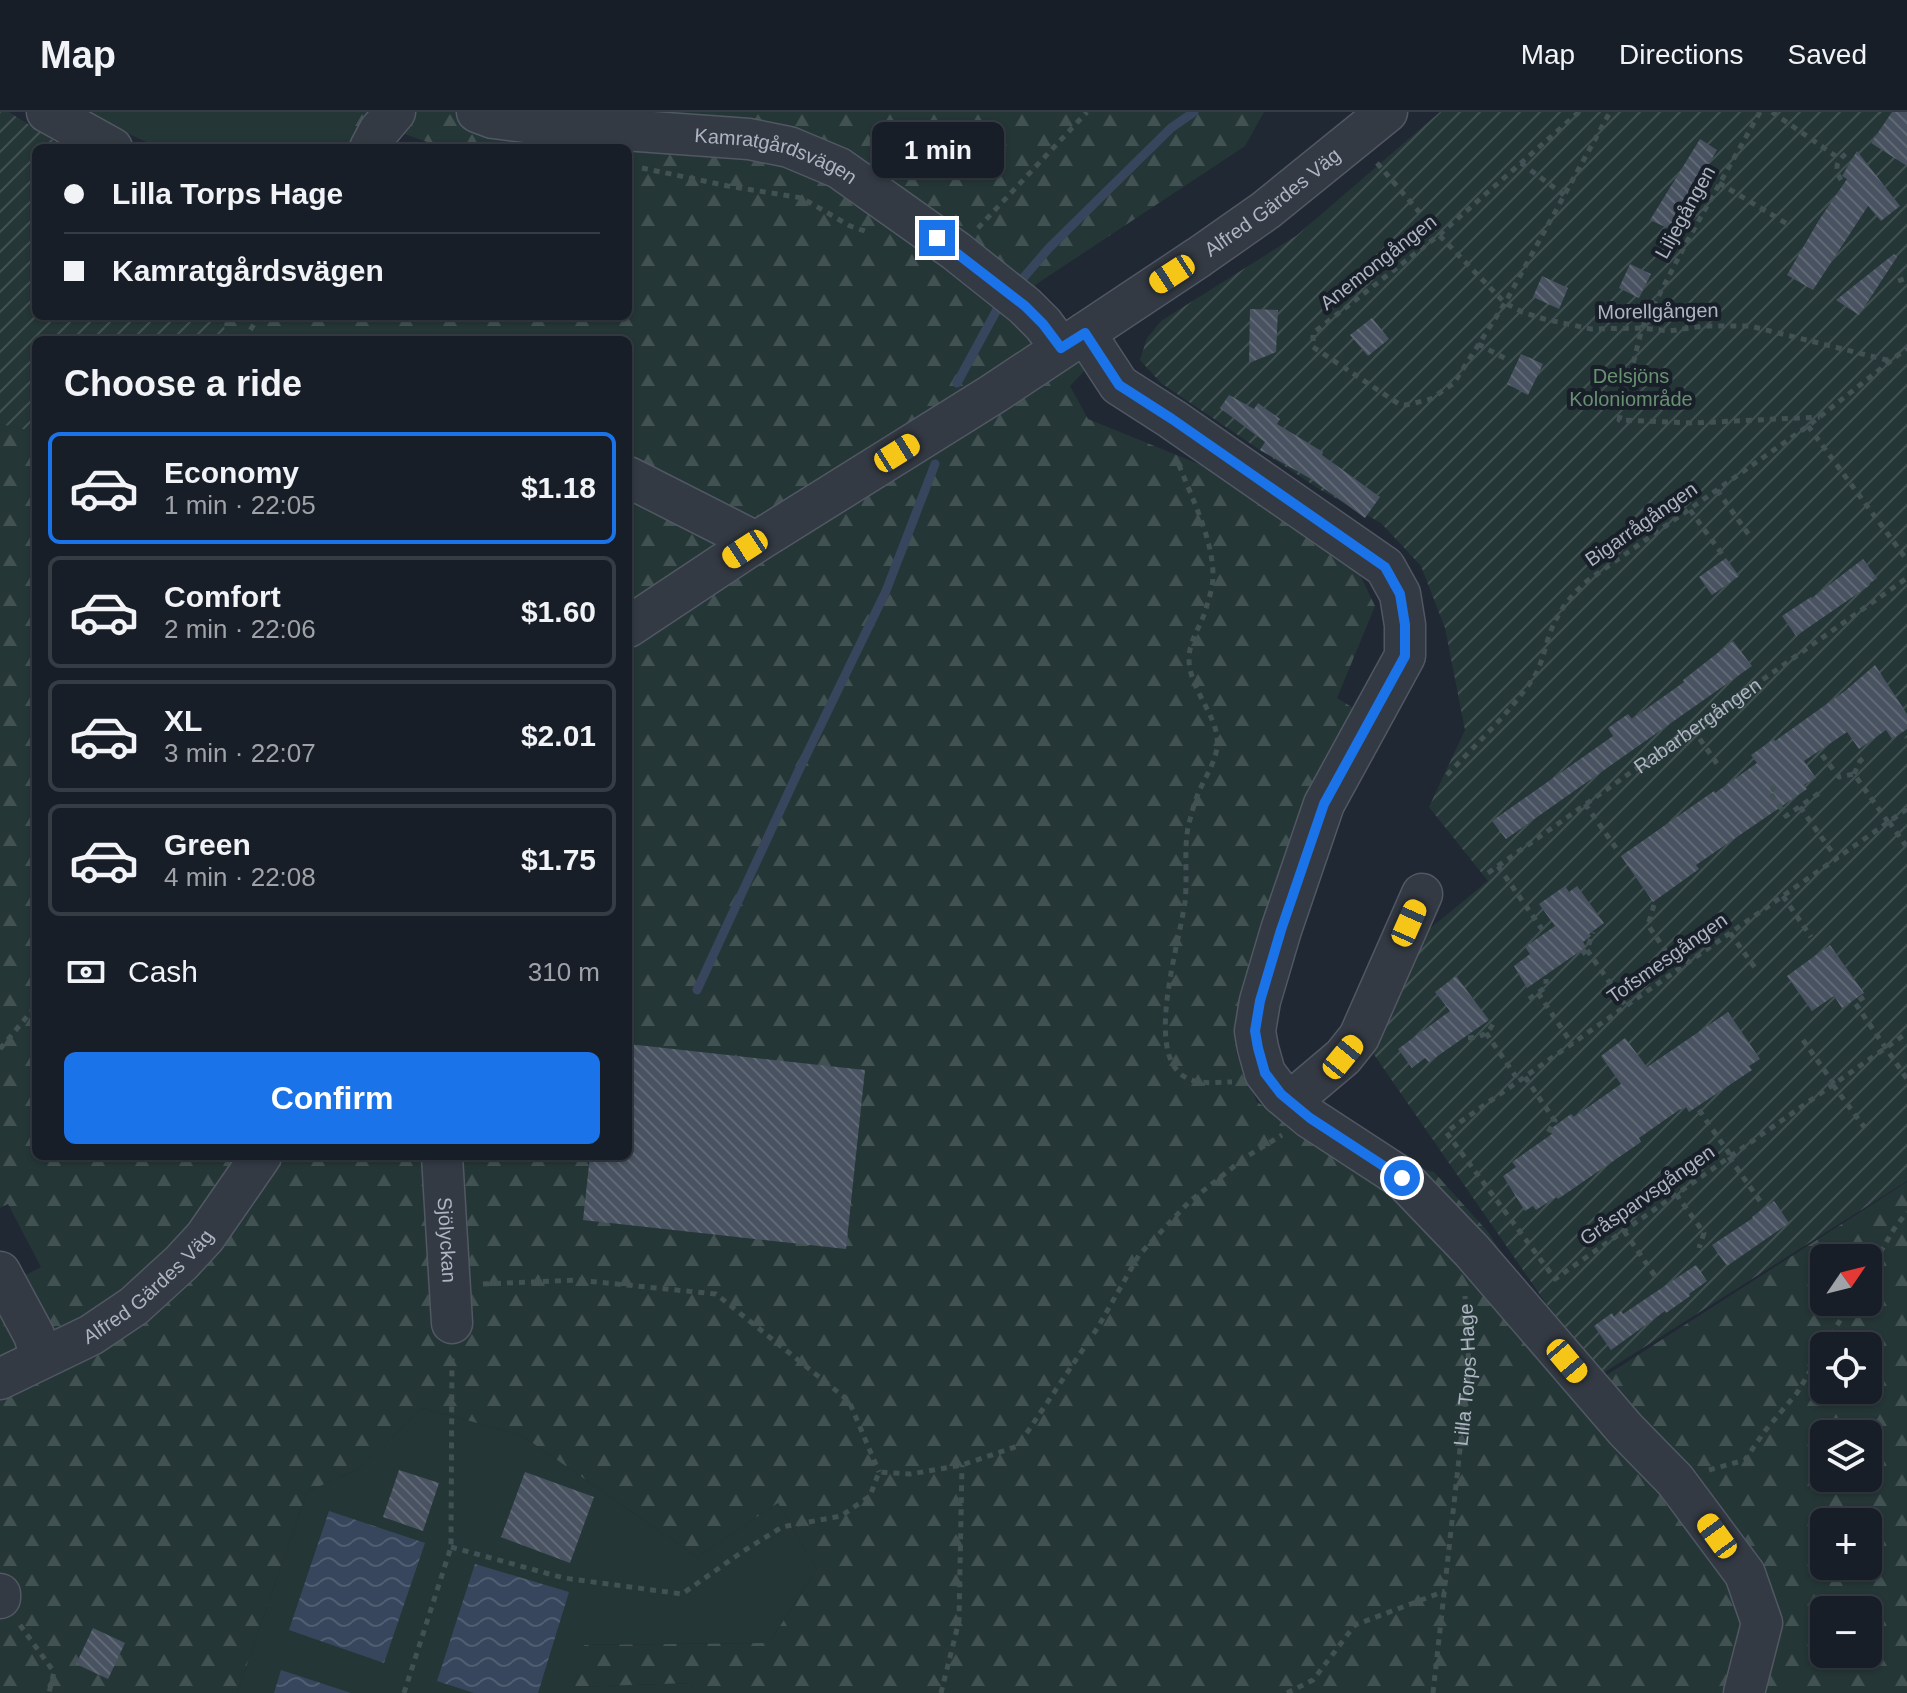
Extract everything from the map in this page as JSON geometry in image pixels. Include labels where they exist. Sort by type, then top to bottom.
[{"type":"street","points":[[47,112],[105,144]]},
{"type":"street","points":[[372,144],[395,112]]},
{"type":"street","name":"Kamratgårdsvägen","points":[[477,112],[493,118],[542,124],[749,139],[789,147],[839,168],[956,251],[1043,324],[1073,340]]},
{"type":"street","name":"Alfred Gärdes Väg","points":[[632,624],[756,542],[993,394],[1199,257],[1266,210],[1387,112]]},
{"type":"street","points":[[1073,340],[1119,385],[1385,567],[1400,594],[1405,625],[1405,656],[1324,804],[1260,1001],[1255,1031],[1258,1048],[1289,1097],[1402,1178],[1472,1251],[1626,1430],[1675,1480],[1745,1574],[1762,1623],[1744,1693]]},
{"type":"street","points":[[632,479],[756,542]]},
{"type":"street","points":[[1289,1097],[1343,1057],[1359,1037],[1422,894]]},
{"type":"street","name":"Alfred Gärdes Väg","points":[[0,1379],[91,1335],[134,1306],[205,1237],[259,1160]]},
{"type":"street","name":"Sjölyckan","points":[[442,1160],[451,1304]]},
{"type":"street","points":[[0,1272],[34,1335],[41,1358]]},
{"type":"path","points":[[956,251],[1087,112]]},
{"type":"path","name":"Anemongången","points":[[1579,112],[1439,235],[1313,333],[1313,347],[1399,404],[1431,399],[1454,383],[1505,303],[1610,112]]},
{"type":"path","name":"Liljegången","points":[[1760,112],[1642,328],[1619,420],[1693,423],[1820,417]]},
{"type":"path","points":[[1772,112],[1840,159]]},
{"type":"path","name":"Morellgången","points":[[1353,140],[1505,303],[1522,312],[1591,329],[1669,331],[1704,326],[1750,326],[1891,361]]},
{"type":"path","points":[[1841,180],[1836,172],[1840,159],[1849,151]]},
{"type":"path","points":[[1521,163],[1564,195]]},
{"type":"path","points":[[632,166],[802,198],[850,226],[879,235]]},
{"type":"path","points":[[1719,183],[1789,225]]},
{"type":"path","points":[[1898,281],[1907,278]]},
{"type":"path","points":[[1478,344],[1510,361]]},
{"type":"path","name":"Bigarrågången","points":[[1447,775],[1512,705],[1534,676],[1568,599],[1587,581],[1808,426],[1907,348]]},
{"type":"path","points":[[879,1472],[911,1474],[962,1465],[1018,1446],[1098,1327],[1139,1255],[1189,1202],[1246,1157],[1289,1097],[1233,1082],[1196,1083],[1177,1071],[1167,1054],[1167,1000],[1185,900],[1188,828],[1198,794],[1216,755],[1218,737],[1197,692],[1189,658],[1194,635],[1207,608],[1213,577],[1209,544],[1167,435],[1172,419]]},
{"type":"path","points":[[1808,426],[1907,560]]},
{"type":"path","points":[[1717,490],[1749,535]]},
{"type":"path","points":[[1690,510],[1722,554]]},
{"type":"path","name":"Rabarbergången","points":[[1488,873],[1907,578]]},
{"type":"path","points":[[1693,729],[1720,768]]},
{"type":"path","points":[[1822,755],[1839,777],[1854,774]]},
{"type":"path","points":[[1854,774],[1866,756]]},
{"type":"path","points":[[1854,774],[1907,847]]},
{"type":"path","points":[[1776,787],[1769,791],[1786,816],[1822,791]]},
{"type":"path","points":[[1585,804],[1616,848]]},
{"type":"path","points":[[1800,807],[1837,859]]},
{"type":"path","name":"Tofsmesgången","points":[[1446,1132],[1907,809]]},
{"type":"path","points":[[1498,866],[1546,935]]},
{"type":"path","points":[[1783,896],[1811,937]]},
{"type":"path","points":[[1654,905],[1648,925],[1678,969]]},
{"type":"path","points":[[1593,932],[1585,952],[1626,1006]]},
{"type":"path","points":[[1730,933],[1758,972]]},
{"type":"path","points":[[1529,999],[1546,987],[1546,979]]},
{"type":"path","points":[[1538,993],[1572,1044]]},
{"type":"path","points":[[1864,997],[1855,1003],[1907,1079]]},
{"type":"path","points":[[0,1049],[32,1011]]},
{"type":"path","points":[[1468,1038],[1477,1038],[1486,1033],[1495,1020]]},
{"type":"path","points":[[1486,1033],[1555,1121],[1545,1137]]},
{"type":"path","name":"Gråsparvsgången","points":[[1446,1132],[1555,1279],[1907,1033]]},
{"type":"path","points":[[1803,1040],[1865,1128]]},
{"type":"path","points":[[1699,1110],[1760,1201]]},
{"type":"path","points":[[1676,1194],[1704,1233],[1699,1248]]},
{"type":"path","points":[[1882,1249],[1907,1212]]},
{"type":"path","points":[[1624,1231],[1655,1276]]},
{"type":"path","name":"Lilla Torps Hage","points":[[1433,1693],[1469,1368],[1463,1262],[1472,1251]]},
{"type":"path","points":[[404,1693],[451,1547],[451,1304],[577,1280],[716,1294],[849,1401],[879,1472],[870,1496],[841,1516],[782,1527],[682,1594],[564,1578],[451,1547]]},
{"type":"path","points":[[1675,1480],[1745,1460],[1810,1372]]},
{"type":"path","points":[[941,1693],[959,1621],[962,1465]]},
{"type":"path","points":[[1287,1693],[1313,1680],[1355,1625],[1445,1591]]},
{"type":"path","points":[[0,1597],[54,1672],[49,1693]]},
{"type":"green space","points":[[0,112],[9,112],[59,144],[32,144],[32,320],[224,320],[225,332],[222,336],[32,336],[32,431],[0,424]]},
{"type":"green space","points":[[83,112],[363,112],[343,144],[151,144]]},
{"type":"green space","points":[[363,112],[1264,112],[1245,146],[1035,285],[1086,369],[1070,386],[1088,419],[1216,471],[1356,567],[1375,606],[1337,698],[1363,714],[1242,1002],[1236,1053],[1257,1102],[1332,1149],[1434,1172],[1488,1232],[1538,1311],[1596,1382],[1810,1244],[1810,1316],[1882,1316],[1882,1244],[1811,1244],[1907,1182],[1907,1693],[692,1693],[691,1683],[574,1687],[584,1645],[769,1643],[817,1569],[778,1503],[697,1557],[521,1435],[422,1408],[360,1468],[307,1492],[237,1693],[0,1693],[0,1289],[41,1267],[8,1204],[0,1208],[0,424],[32,431],[32,1160],[632,1160],[632,336],[222,336],[225,332],[224,320],[632,320],[632,144],[433,144],[402,133],[398,144],[343,144]]},
{"type":"green space","name":"Delsjöns Koloniområde","points":[[1440,112],[1907,112],[1907,1181],[1597,1377],[1366,1043],[1406,948],[1488,881],[1429,807],[1465,730],[1445,628],[1421,566],[1381,523],[1319,489],[1251,444],[1161,383],[1140,360],[1147,338],[1161,321],[1296,236]]},
{"type":"green space","points":[[422,1408],[521,1435],[697,1557],[778,1503],[817,1569],[769,1643],[585,1645],[574,1687],[691,1683],[692,1693],[237,1693],[307,1492],[360,1468]]},
{"type":"water","points":[[329,1511],[425,1543],[384,1663],[289,1630]]},
{"type":"water","points":[[475,1564],[569,1592],[538,1693],[474,1693],[437,1681]]},
{"type":"water","points":[[281,1670],[351,1693],[274,1693]]},
{"type":"building","points":[[1892,112],[1907,112],[1907,166],[1871,143]]},
{"type":"building","points":[[1700,139],[1717,150],[1672,230],[1650,220]]},
{"type":"building","points":[[1857,151],[1900,206],[1881,221],[1868,206],[1813,290],[1787,275],[1847,179],[1842,176]]},
{"type":"building","points":[[1894,254],[1897,257],[1859,315],[1836,300]]},
{"type":"building","points":[[1630,264],[1651,274],[1639,298],[1619,288]]},
{"type":"building","points":[[1542,276],[1568,288],[1559,309],[1533,297]]},
{"type":"building","points":[[1250,309],[1278,310],[1276,352],[1249,363]]},
{"type":"building","points":[[1372,318],[1389,339],[1368,356],[1350,335]]},
{"type":"building","points":[[1521,354],[1543,364],[1528,395],[1507,384]]},
{"type":"building","points":[[1229,395],[1254,409],[1258,403],[1280,419],[1277,424],[1323,452],[1322,455],[1380,497],[1365,518],[1311,479],[1260,450],[1265,442],[1220,408]]},
{"type":"building","points":[[1726,558],[1739,576],[1712,595],[1699,577]]},
{"type":"building","points":[[1863,559],[1877,578],[1796,636],[1782,616],[1812,598]]},
{"type":"building","points":[[1733,641],[1752,666],[1506,839],[1492,821],[1613,736],[1608,728],[1628,714],[1632,719],[1684,682]]},
{"type":"building","points":[[1875,665],[1907,714],[1907,729],[1892,739],[1886,730],[1859,749],[1847,732],[1804,761],[1816,778],[1804,785],[1807,789],[1696,865],[1699,869],[1653,902],[1621,856],[1757,763],[1751,755],[1845,691]]},
{"type":"building","points":[[1565,886],[1569,892],[1577,886],[1604,923],[1583,942],[1586,947],[1527,988],[1514,966],[1530,954],[1525,947],[1555,926],[1539,904]]},
{"type":"building","points":[[1830,945],[1864,993],[1842,1008],[1834,996],[1812,1011],[1787,976]]},
{"type":"building","points":[[1456,976],[1489,1020],[1429,1062],[1425,1058],[1412,1068],[1398,1049],[1450,1011],[1435,992]]},
{"type":"building","points":[[1728,1012],[1760,1059],[1749,1066],[1752,1070],[1689,1112],[1686,1107],[1679,1110],[1639,1138],[1641,1142],[1558,1199],[1556,1197],[1536,1210],[1533,1206],[1525,1211],[1503,1176],[1516,1167],[1512,1162],[1552,1134],[1549,1130],[1571,1114],[1574,1117],[1621,1084],[1601,1056],[1625,1038],[1647,1067]]},
{"type":"building","points":[[632,1044],[865,1070],[846,1249],[583,1220],[590,1160],[632,1160]]},
{"type":"building","points":[[1774,1201],[1789,1223],[1727,1266],[1712,1245]]},
{"type":"building","points":[[1696,1265],[1707,1281],[1611,1350],[1594,1326],[1612,1313],[1614,1317],[1621,1311],[1623,1314]]},
{"type":"building","points":[[399,1470],[439,1483],[423,1531],[383,1517]]},
{"type":"building","points":[[525,1472],[594,1497],[570,1563],[501,1537]]},
{"type":"building","points":[[93,1628],[125,1643],[108,1679],[76,1664]]},
{"type":"waterway","points":[[1018,284],[1049,248],[1171,128],[1194,112]]},
{"type":"waterway","points":[[957,383],[1000,304]]},
{"type":"waterway","points":[[697,990],[886,591],[935,464]]},
{"type":"route","points":[[937,238],[1025,306],[1061,348],[1085,333],[1119,385],[1385,567],[1400,594],[1405,625],[1405,656],[1324,804],[1281,930],[1260,1001],[1255,1031],[1265,1073],[1281,1094],[1310,1118],[1402,1178]]}]
